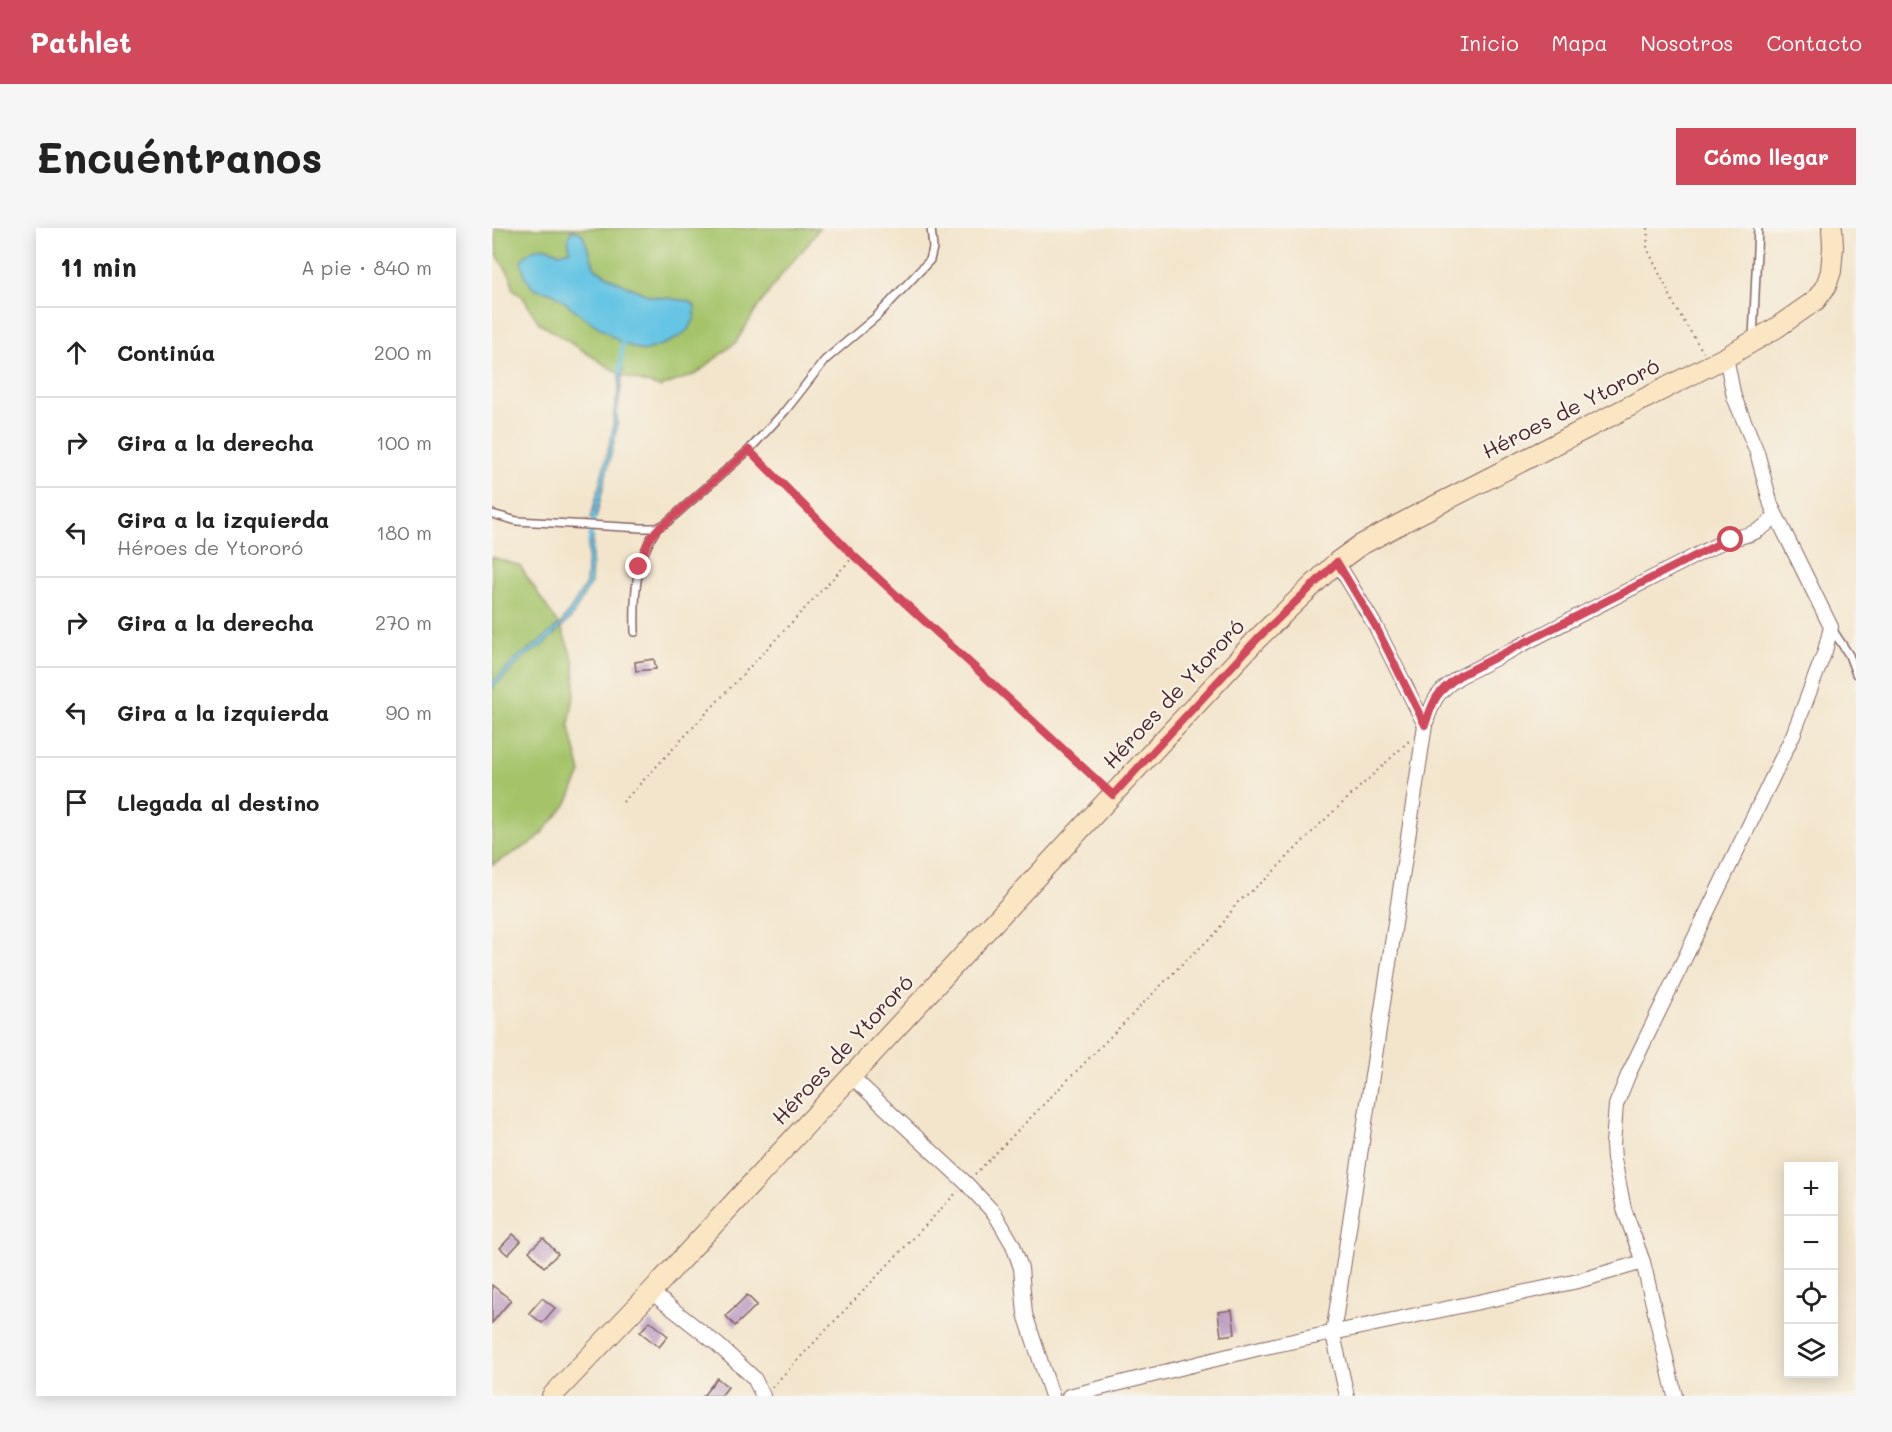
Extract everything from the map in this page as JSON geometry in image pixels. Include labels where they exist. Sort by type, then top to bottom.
[{"type":"main road","name":"Héroes de Ytororó","points":[[552,1396],[1258,638],[1337,562],[1359,546],[1417,514],[1524,462],[1718,361],[1776,328],[1816,300],[1826,286],[1831,271],[1832,228]]},
{"type":"street","points":[[1675,1396],[1642,1262],[1624,1209],[1614,1159],[1616,1106],[1629,1073],[1793,735],[1825,651],[1831,627],[1775,516],[1757,452],[1718,361]]},
{"type":"street","points":[[1347,1396],[1333,1334],[1425,725],[1434,698],[1459,676],[1724,541],[1752,534],[1765,527],[1775,516]]},
{"type":"street","points":[[1337,562],[1376,627],[1425,725]]},
{"type":"street","points":[[851,1076],[966,1183],[995,1214],[1013,1245],[1021,1268],[1025,1314],[1052,1396]]},
{"type":"street","points":[[1068,1396],[1256,1349],[1578,1281],[1642,1262]]},
{"type":"street","points":[[651,1292],[717,1344],[768,1392]]},
{"type":"lane","points":[[635,633],[634,594],[639,567],[648,541],[657,528],[666,523],[749,450],[785,411],[825,360],[876,317],[930,260],[933,248],[931,228]]},
{"type":"lane","points":[[1752,341],[1758,228]]},
{"type":"lane","points":[[492,514],[517,521],[657,528]]},
{"type":"lane","points":[[1831,627],[1849,655],[1856,674]]},
{"type":"path","points":[[1648,228],[1647,248],[1677,310],[1718,361]]},
{"type":"path","points":[[749,450],[854,556],[1113,795]]},
{"type":"path","points":[[622,802],[854,556]]},
{"type":"path","points":[[768,1392],[966,1183],[1182,964],[1216,933],[1238,903],[1267,878],[1317,827],[1425,725]]},
{"type":"green space","points":[[495,228],[819,228],[758,307],[736,342],[696,374],[660,387],[623,376],[539,323],[523,297],[512,288],[511,277],[497,255]]},
{"type":"green space","points":[[492,557],[520,566],[562,630],[574,662],[575,689],[569,725],[581,773],[566,805],[535,841],[492,865]]},
{"type":"water","points":[[572,230],[582,233],[595,268],[616,281],[650,296],[688,301],[695,306],[695,318],[690,327],[679,337],[643,351],[622,343],[553,293],[533,288],[525,277],[521,260],[534,249],[548,248],[560,253],[570,250],[568,238]]},
{"type":"water","points":[[619,367],[623,368],[617,429],[596,518],[591,518],[613,431],[619,388]]},
{"type":"water","points":[[589,536],[593,537],[591,583],[571,618],[544,644],[523,658],[492,689],[492,683],[519,656],[562,622],[572,607],[586,584]]},
{"type":"building","points":[[654,659],[656,669],[636,671],[635,662]]},
{"type":"building","points":[[513,1234],[521,1241],[508,1255],[500,1248]]},
{"type":"building","points":[[543,1238],[558,1254],[544,1267],[529,1251]]},
{"type":"building","points":[[492,1285],[511,1300],[492,1323]]},
{"type":"building","points":[[747,1295],[757,1305],[735,1326],[726,1316]]},
{"type":"building","points":[[542,1298],[555,1308],[542,1323],[529,1313]]},
{"type":"building","points":[[1232,1310],[1235,1334],[1221,1336],[1218,1312]]},
{"type":"building","points":[[650,1321],[668,1336],[659,1347],[640,1332]]},
{"type":"building","points":[[717,1378],[728,1387],[721,1396],[703,1396]]},
{"type":"waterway","points":[[620,370],[623,338]]},
{"type":"waterway","points":[[590,541],[594,515]]},
{"type":"route","points":[[639,567],[648,541],[657,528],[666,523],[749,450],[854,556],[1113,795],[1258,638],[1337,562],[1376,627],[1425,725],[1434,698],[1459,676],[1724,541],[1731,540]]}]
